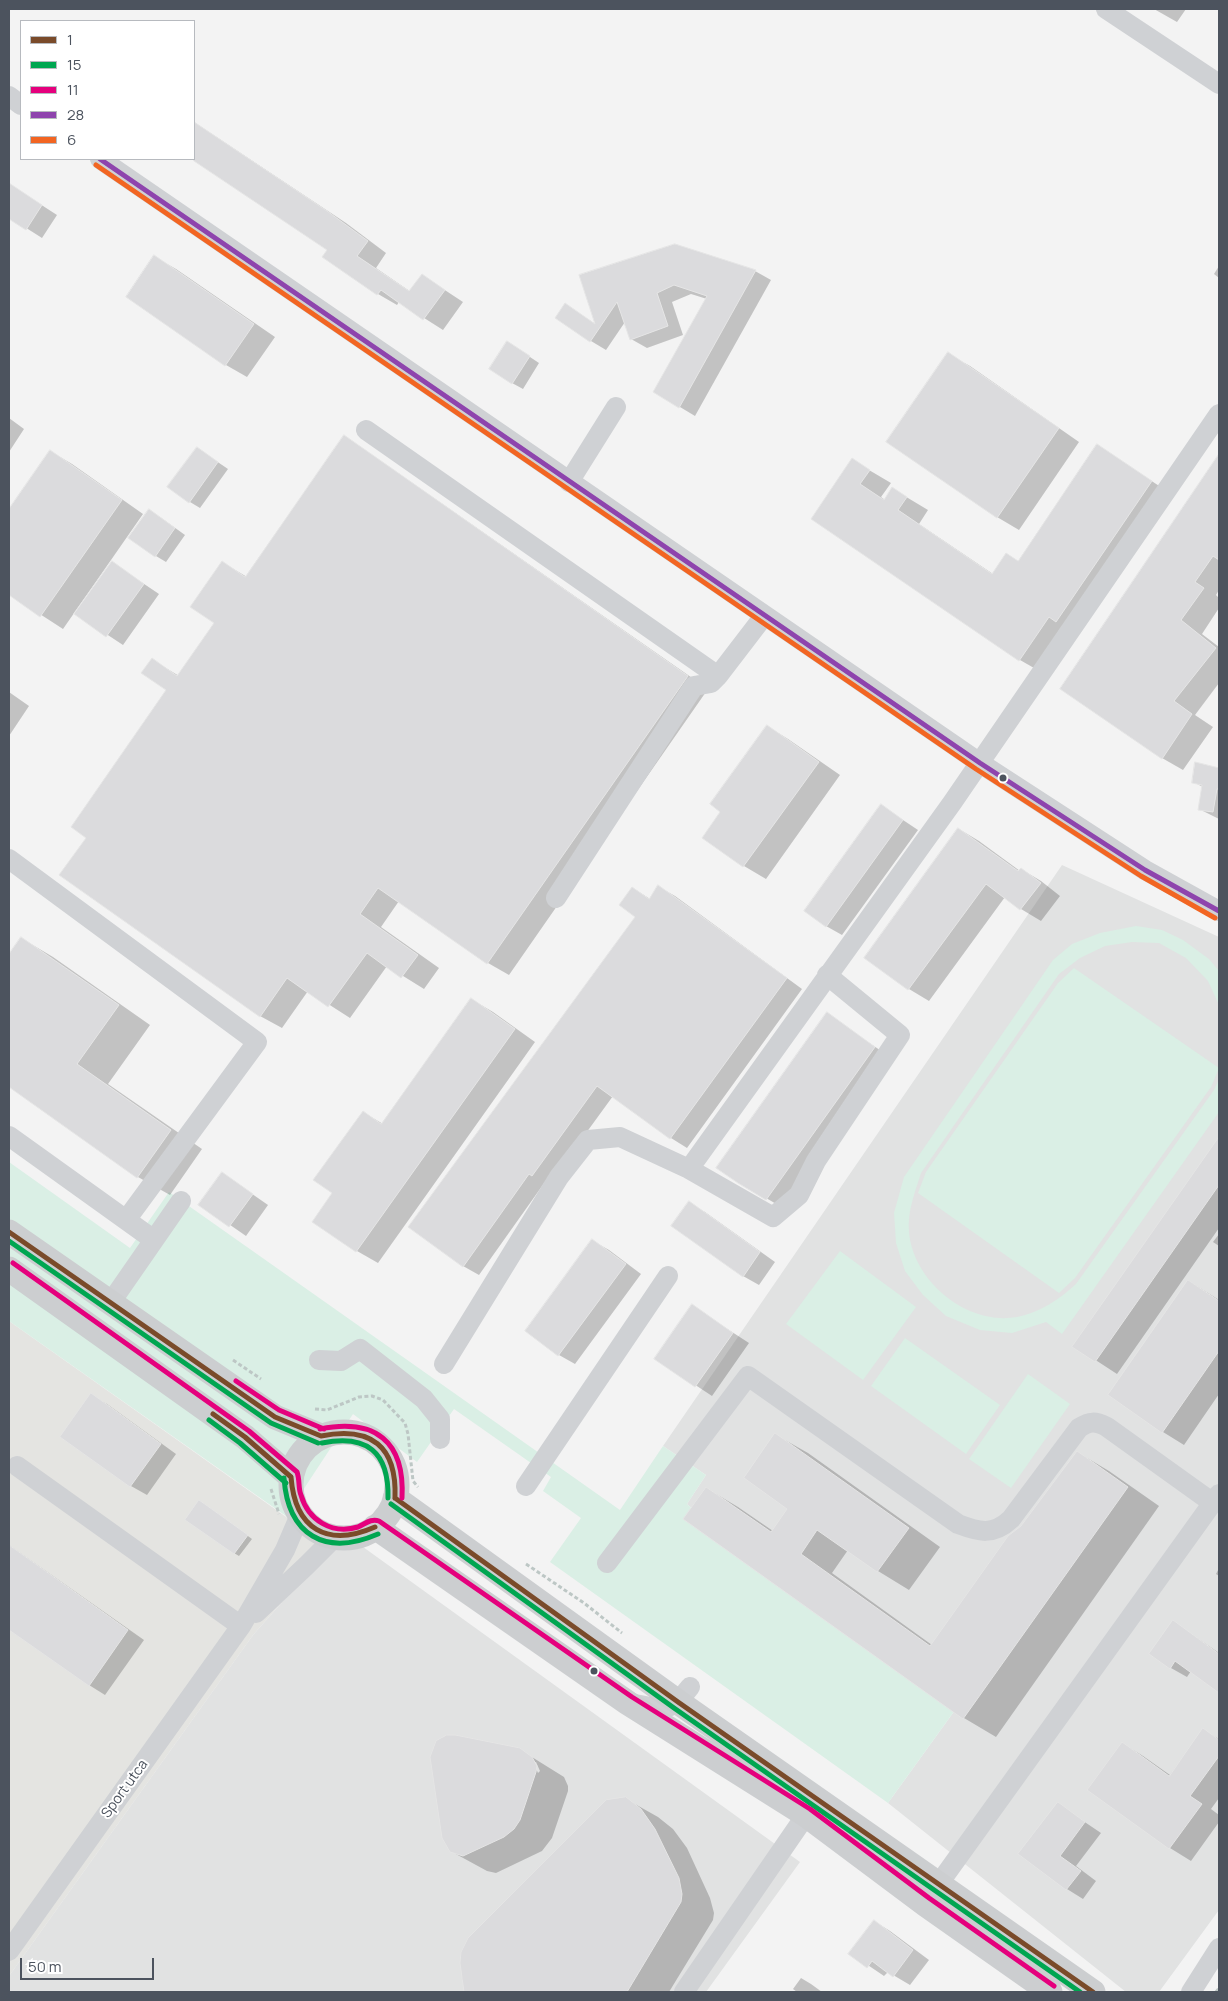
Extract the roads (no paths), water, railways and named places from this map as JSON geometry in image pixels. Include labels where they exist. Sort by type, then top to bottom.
[{"type":"main road","points":[[9,1232],[275,1416],[321,1436]]},
{"type":"main road","points":[[9,1269],[245,1437],[280,1480],[293,1501],[290,1516],[334,1537],[356,1536],[375,1527],[384,1519],[395,1498],[397,1485],[395,1472],[390,1460],[372,1440],[354,1433],[334,1432],[321,1436],[312,1442],[301,1453],[294,1467],[280,1480]]},
{"type":"main road","points":[[395,1498],[684,1695],[939,1884],[1093,1992]]},
{"type":"main road","points":[[375,1527],[628,1703],[806,1815],[924,1904],[1050,1992]]},
{"type":"street","points":[[1106,9],[1219,84]]},
{"type":"street","points":[[9,96],[20,103]]},
{"type":"street","points":[[101,160],[980,763],[1145,870],[1219,911]]},
{"type":"street","points":[[569,482],[616,407]]},
{"type":"street","points":[[689,1169],[980,763],[1219,414]]},
{"type":"street","points":[[366,430],[718,676]]},
{"type":"street","points":[[556,898],[694,686],[711,683],[718,676],[764,616]]},
{"type":"street","points":[[9,858],[257,1042],[126,1220]]},
{"type":"street","points":[[444,1364],[559,1177],[588,1140],[620,1137],[689,1169],[773,1217],[799,1195],[816,1162],[900,1035],[827,974]]},
{"type":"street","points":[[9,1136],[154,1240]]},
{"type":"street","points":[[111,1302],[181,1201]]},
{"type":"street","points":[[526,1486],[668,1276]]},
{"type":"street","points":[[320,1360],[340,1361],[360,1349],[424,1400],[445,1429]]},
{"type":"street","points":[[607,1563],[748,1376],[958,1524],[972,1530],[993,1531],[1007,1524],[1079,1428],[1089,1422],[1098,1422],[1107,1427],[1216,1498],[924,1904]]},
{"type":"street","points":[[17,1466],[242,1626]]},
{"type":"street","points":[[242,1626],[285,1550],[290,1516]]},
{"type":"street","points":[[242,1626],[334,1537]]},
{"type":"street","name":"Sport utca","points":[[9,1951],[242,1626]]},
{"type":"street","points":[[628,1703],[662,1709],[684,1695]]},
{"type":"street","points":[[684,1992],[806,1815]]},
{"type":"street","points":[[1190,1992],[1219,1948]]}]
